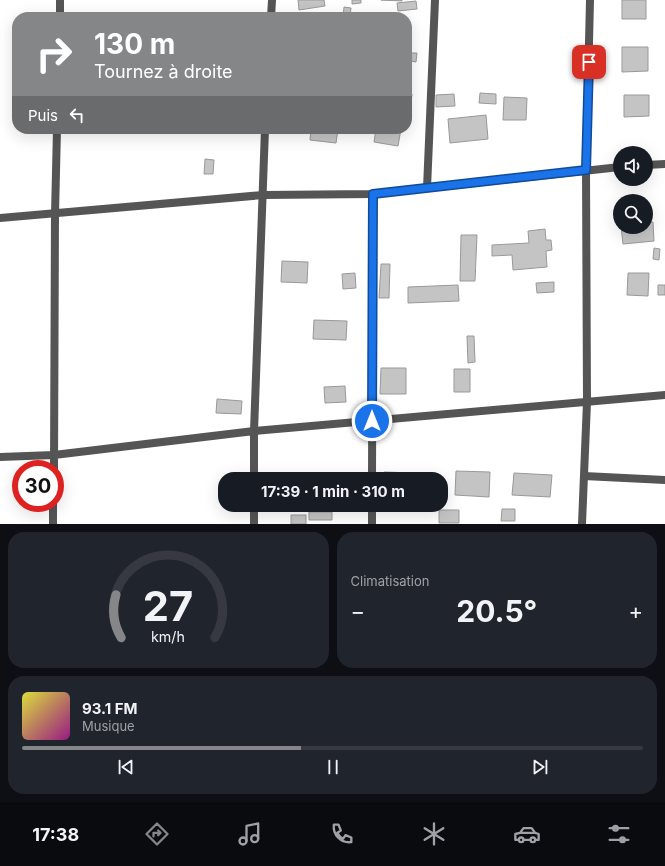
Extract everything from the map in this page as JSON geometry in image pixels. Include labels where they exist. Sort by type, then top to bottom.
[{"type":"street","points":[[60,0],[60,12]]},
{"type":"street","points":[[271,12],[272,0]]},
{"type":"street","points":[[427,188],[435,0]]},
{"type":"street","points":[[582,524],[587,402],[586,170],[590,0]]},
{"type":"street","points":[[54,460],[57,134]]},
{"type":"street","points":[[254,472],[254,431],[265,134]]},
{"type":"street","points":[[653,165],[665,164]]},
{"type":"street","points":[[0,218],[263,195],[373,194],[613,168]]},
{"type":"street","points":[[372,472],[373,194]]},
{"type":"street","points":[[0,457],[54,455],[254,431],[665,396]]},
{"type":"street","points":[[584,476],[665,480]]},
{"type":"street","points":[[52,524],[53,512]]},
{"type":"street","points":[[254,512],[254,524]]},
{"type":"street","points":[[372,512],[372,524]]},
{"type":"building","points":[[298,0],[324,0],[325,6],[299,10]]},
{"type":"building","points":[[352,0],[361,0],[361,3],[352,4]]},
{"type":"building","points":[[381,0],[402,0],[402,1]]},
{"type":"building","points":[[622,0],[646,0],[646,19],[622,19]]},
{"type":"building","points":[[416,1],[417,9],[398,11],[397,3]]},
{"type":"building","points":[[344,7],[351,8],[351,12],[344,12]]},
{"type":"building","points":[[622,47],[648,47],[648,71],[622,72]]},
{"type":"building","points":[[412,53],[417,53],[416,62],[412,61]]},
{"type":"building","points":[[480,93],[496,94],[496,104],[479,103]]},
{"type":"building","points":[[454,94],[455,106],[436,107],[436,95]]},
{"type":"building","points":[[624,95],[649,95],[649,116],[624,117]]},
{"type":"building","points":[[504,97],[527,98],[526,120],[503,120]]},
{"type":"building","points":[[486,115],[488,139],[450,143],[448,119]]},
{"type":"building","points":[[311,134],[337,134],[336,143],[310,140]]},
{"type":"building","points":[[375,134],[400,134],[398,146],[374,142]]},
{"type":"building","points":[[205,159],[214,160],[213,174],[204,174]]},
{"type":"building","points":[[653,222],[654,241],[623,244],[622,234],[653,234]]},
{"type":"building","points":[[545,229],[546,240],[551,240],[552,250],[546,251],[547,267],[513,270],[512,255],[492,256],[492,245],[529,243],[528,231]]},
{"type":"building","points":[[461,235],[477,235],[475,281],[460,281]]},
{"type":"building","points":[[654,248],[660,249],[659,260],[653,259]]},
{"type":"building","points":[[282,261],[308,262],[307,283],[281,282]]},
{"type":"building","points":[[381,264],[390,264],[389,298],[379,298]]},
{"type":"building","points":[[355,273],[356,288],[343,289],[342,274]]},
{"type":"building","points":[[628,273],[649,273],[648,296],[627,295]]},
{"type":"building","points":[[554,282],[554,292],[537,293],[536,283]]},
{"type":"building","points":[[458,285],[459,301],[408,303],[408,287]]},
{"type":"building","points":[[658,285],[665,285],[665,295],[658,295]]},
{"type":"building","points":[[314,320],[347,321],[346,340],[313,339]]},
{"type":"building","points":[[467,336],[474,336],[475,362],[468,363]]},
{"type":"building","points":[[381,368],[406,368],[406,394],[380,394]]},
{"type":"building","points":[[454,369],[470,369],[470,392],[454,392]]},
{"type":"building","points":[[345,386],[346,402],[325,403],[324,387]]},
{"type":"building","points":[[217,399],[242,401],[241,414],[216,413]]},
{"type":"building","points":[[456,471],[490,472],[489,497],[455,495]]},
{"type":"building","points":[[514,473],[552,475],[550,497],[512,495]]},
{"type":"building","points":[[502,509],[515,509],[515,521],[501,521]]},
{"type":"building","points":[[459,510],[459,523],[439,523],[439,512]]},
{"type":"building","points":[[309,512],[332,512],[332,520],[309,520]]},
{"type":"building","points":[[291,515],[306,515],[306,524],[291,524]]},
{"type":"route","points":[[372,421],[373,194],[586,170],[589,62]]}]
